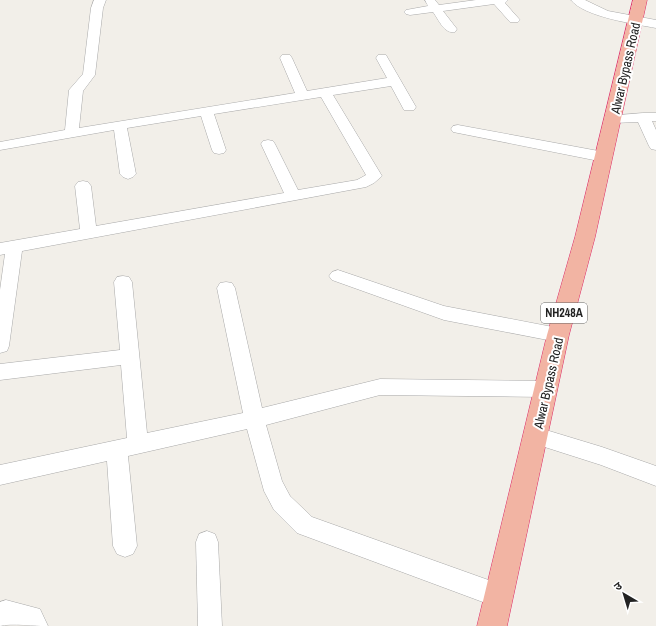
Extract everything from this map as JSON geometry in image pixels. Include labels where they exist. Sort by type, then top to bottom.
[{"type":"highway","name":"Alwar Bypass Road","points":[[492,626],[558,335],[613,119],[644,15]]},
{"type":"street","points":[[72,132],[76,90],[89,75],[97,8],[100,0]]},
{"type":"street","points":[[410,12],[433,4],[498,0],[514,20]]},
{"type":"street","points":[[577,0],[597,10],[644,15]]},
{"type":"street","points":[[433,4],[452,29]]},
{"type":"street","points":[[286,58],[303,96]]},
{"type":"street","points":[[382,58],[409,106]]},
{"type":"street","points":[[0,146],[72,132],[395,81]]},
{"type":"street","points":[[0,346],[12,269],[7,248],[361,184],[369,180],[374,176],[372,171],[326,92]]},
{"type":"street","points":[[206,111],[219,150]]},
{"type":"street","points":[[613,119],[650,117],[656,146]]},
{"type":"street","points":[[120,125],[128,174]]},
{"type":"street","points":[[458,128],[604,157]]},
{"type":"street","points":[[268,144],[293,196]]},
{"type":"street","points":[[83,186],[89,234]]},
{"type":"street","points":[[338,276],[444,313],[558,335]]},
{"type":"street","points":[[123,282],[138,445]]},
{"type":"street","points":[[226,288],[254,419],[272,484],[282,503],[305,525],[499,596]]},
{"type":"street","points":[[0,372],[130,356]]},
{"type":"street","points":[[0,476],[254,419],[380,387],[546,389]]},
{"type":"street","points":[[536,436],[602,456],[656,476]]},
{"type":"street","points":[[117,450],[125,546]]},
{"type":"street","points":[[207,542],[210,626]]},
{"type":"street","points":[[0,614],[6,612],[31,618],[36,626]]}]
